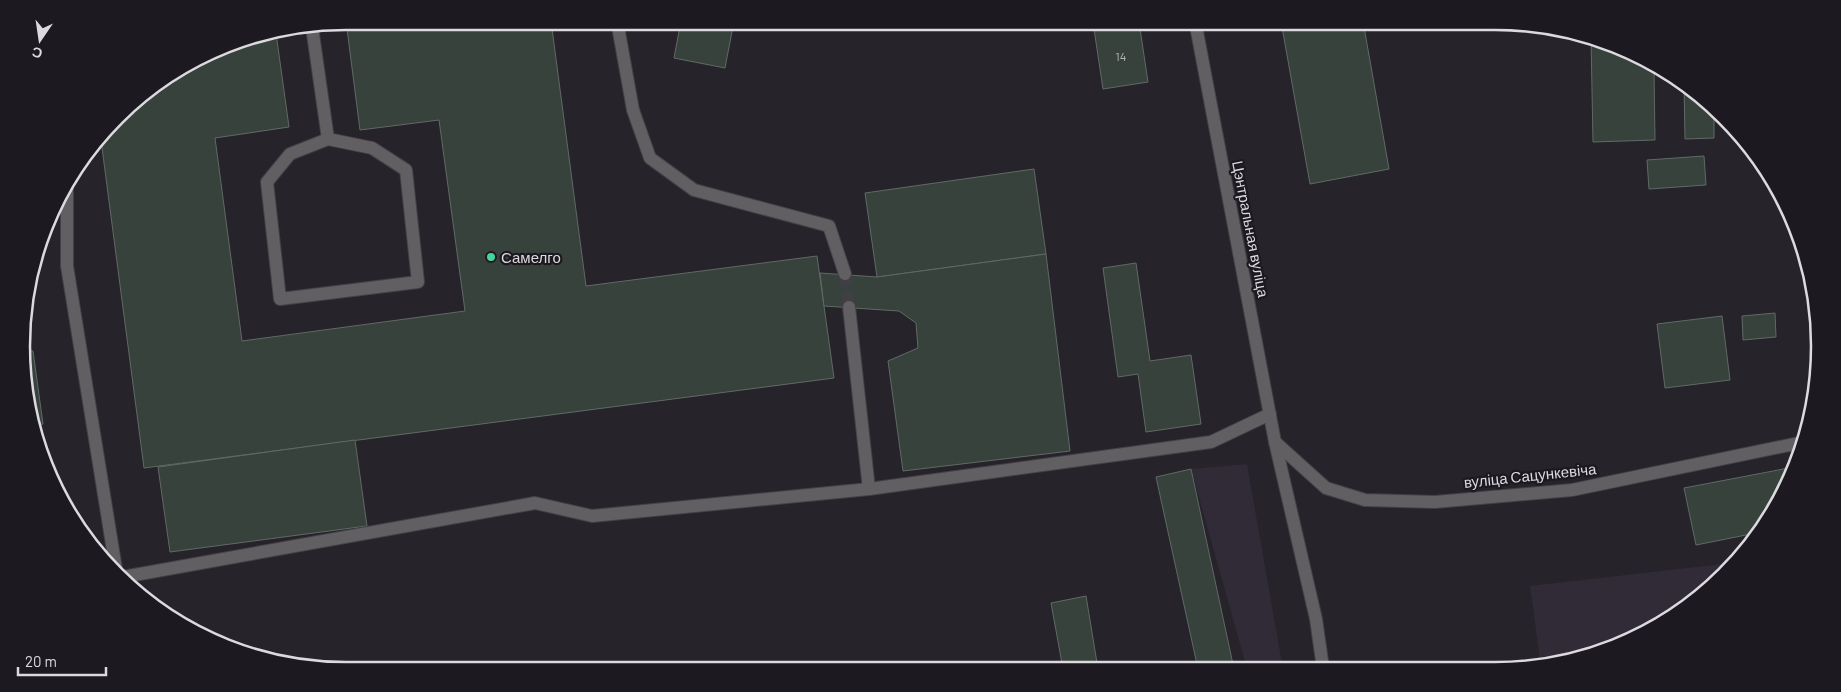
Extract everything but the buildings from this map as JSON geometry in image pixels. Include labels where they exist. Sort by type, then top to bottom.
[{"type":"street","points":[[619,30],[633,110],[650,158],[694,190],[829,226],[845,274]]},
{"type":"street","name":"Цэнтральная вуліца","points":[[1197,30],[1275,442],[1316,619],[1322,662]]},
{"type":"street","points":[[313,32],[328,139]]},
{"type":"street","points":[[328,139],[372,148],[406,170],[418,282],[280,299],[267,182],[290,154],[328,139]]},
{"type":"street","points":[[68,196],[67,266],[115,561]]},
{"type":"street","points":[[849,307],[869,489]]},
{"type":"street","points":[[130,576],[535,503],[592,516],[869,489],[1211,442],[1270,414]]},
{"type":"street","name":"вуліца Сацункевіча","points":[[1275,442],[1326,488],[1366,500],[1435,502],[1572,490],[1795,444]]},
{"type":"shaded area","points":[[1247,464],[1282,662],[1245,662],[1191,469]]},
{"type":"shaded area","points":[[1723,564],[1687,597],[1653,620],[1597,645],[1557,656],[1540,658],[1530,586]]},
{"type":"tunnel","points":[[845,274],[849,307]]},
{"type":"place","name":"Самелго","points":[[491,257]]}]
